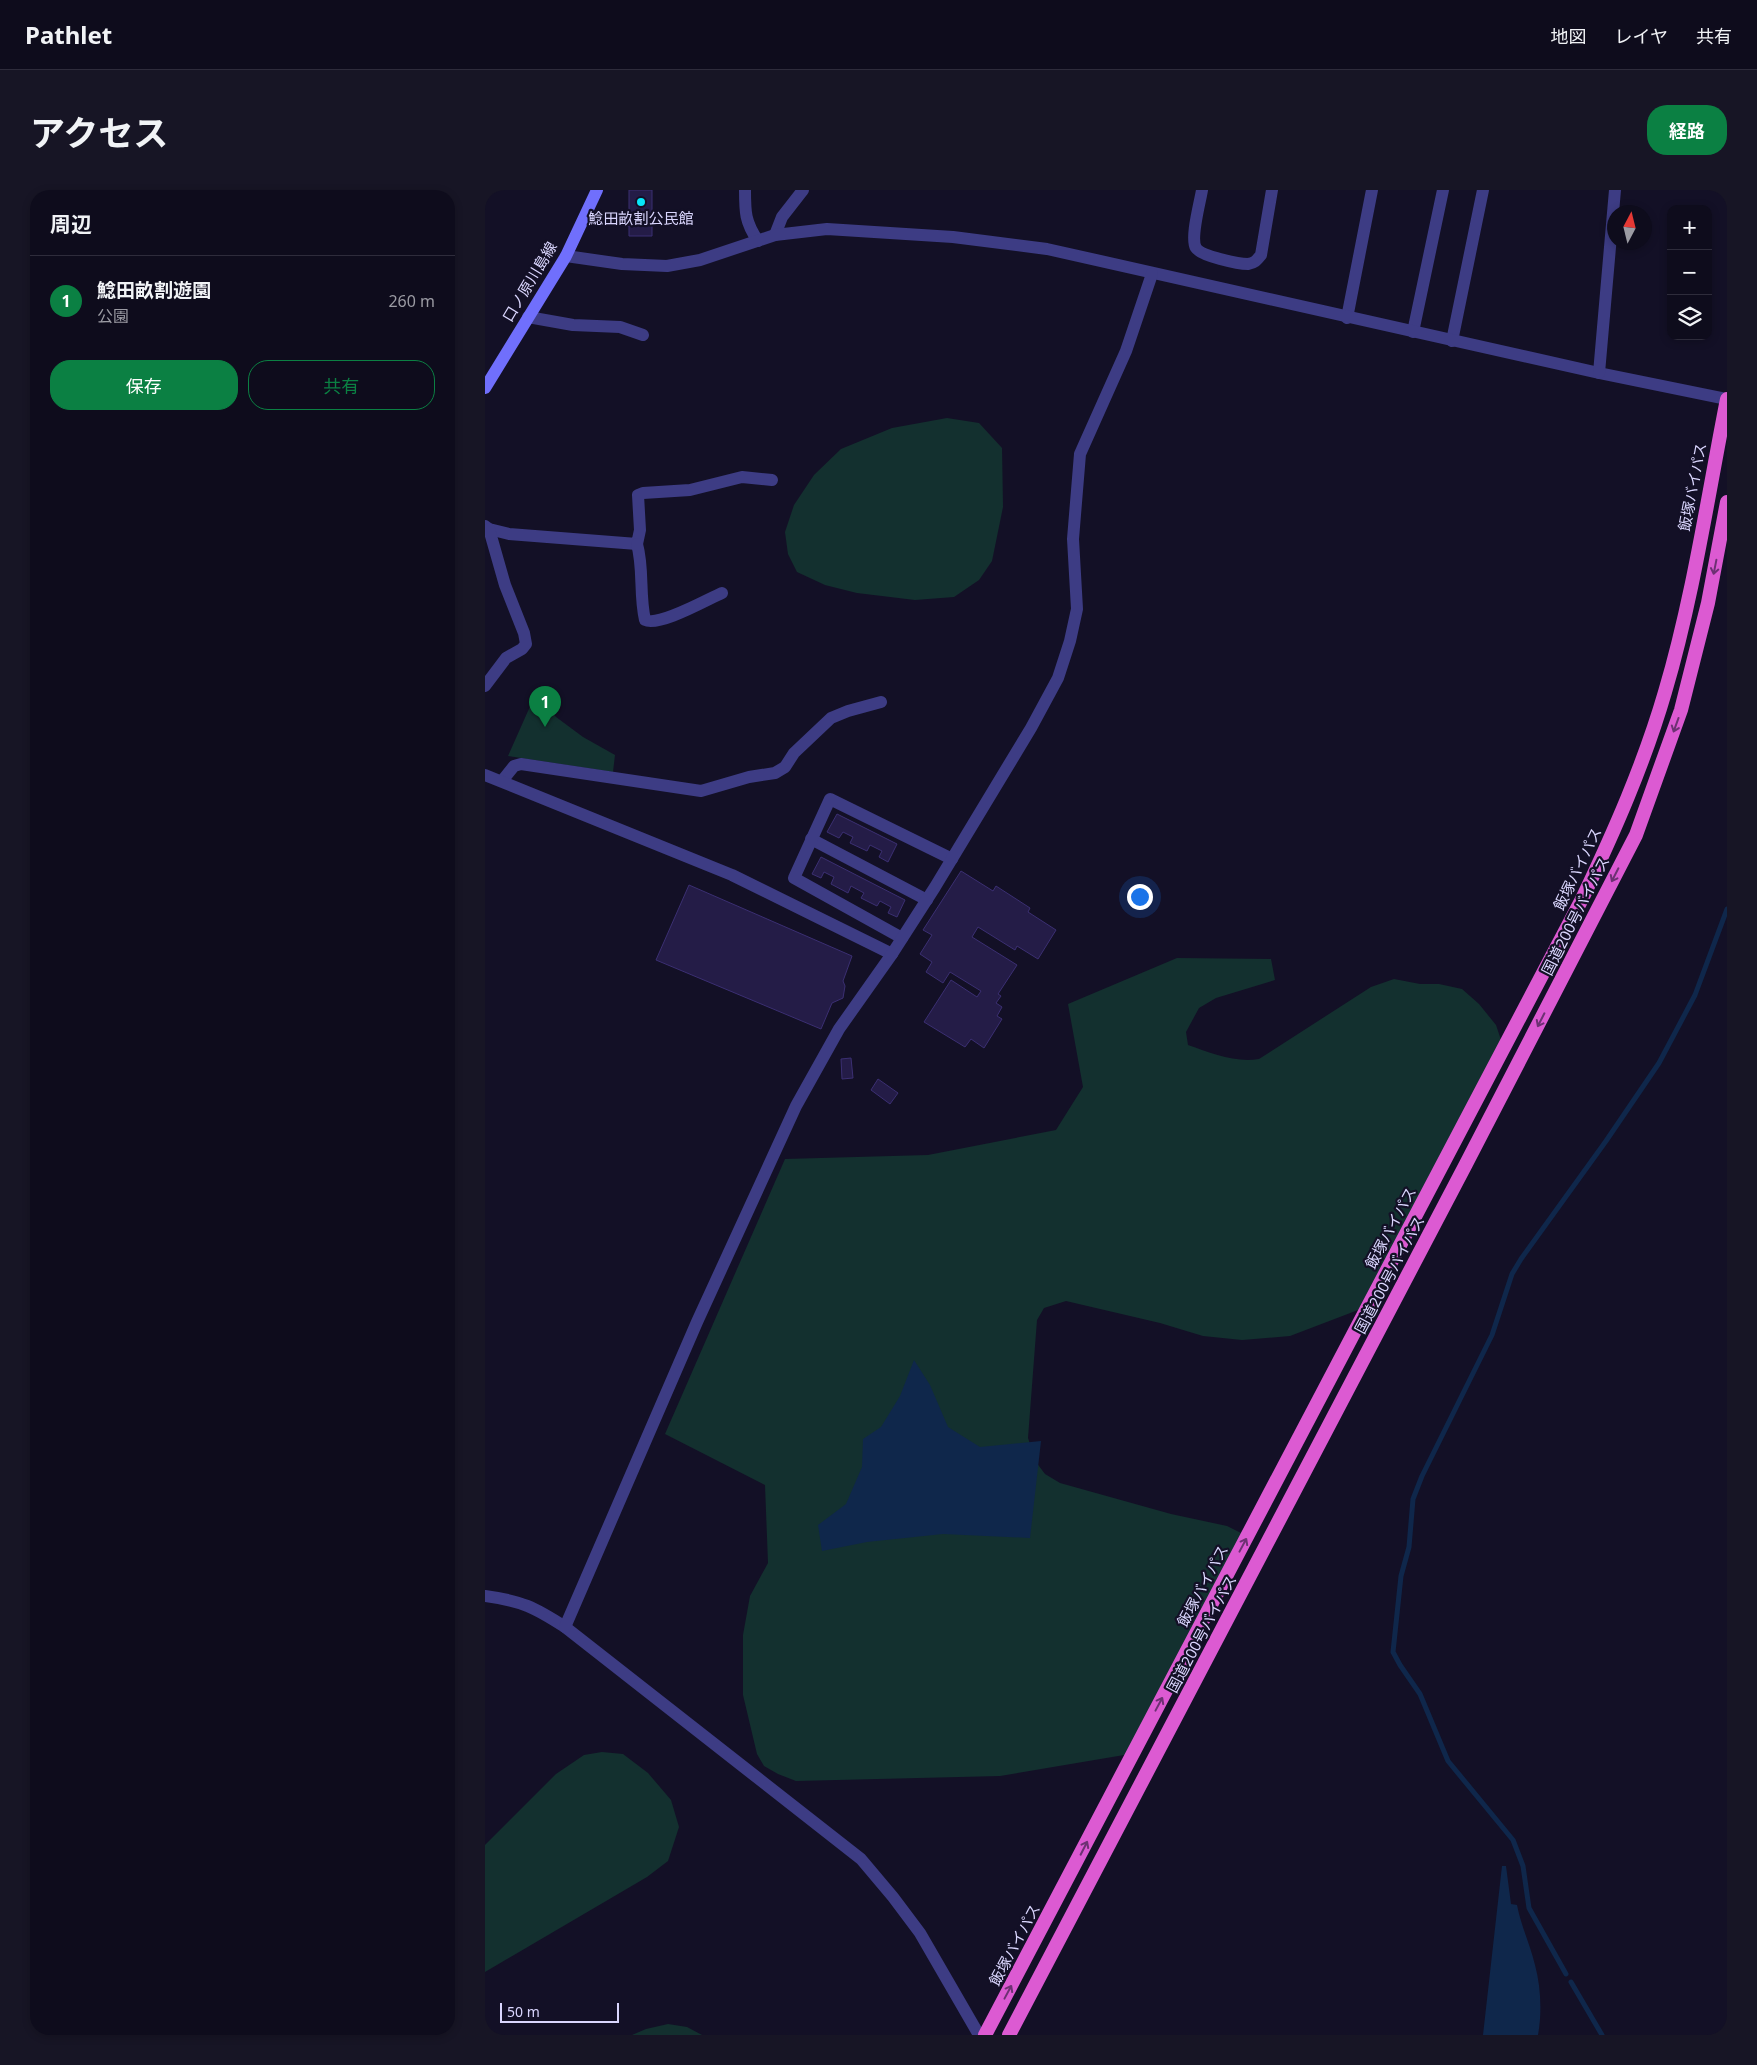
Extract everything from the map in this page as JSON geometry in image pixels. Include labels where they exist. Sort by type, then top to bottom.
[{"type":"highway","name":"飯塚バイパス","points":[[985,2035],[1573,916],[1617,824],[1650,740],[1666,690],[1686,610],[1727,399]]},
{"type":"highway","name":"国道200号バイパス","points":[[1009,2035],[1453,1191],[1636,835],[1681,710],[1708,603],[1727,502]]},
{"type":"main road","name":"口ノ原川島線","points":[[485,388],[566,256],[597,190]]},
{"type":"street","points":[[745,190],[745,209],[748,226],[758,241]]},
{"type":"street","points":[[775,235],[782,217],[803,190]]},
{"type":"street","points":[[1203,190],[1194,236],[1195,247],[1203,255],[1248,264],[1256,262],[1261,256],[1272,190]]},
{"type":"street","points":[[1347,318],[1373,190]]},
{"type":"street","points":[[1413,332],[1443,190]]},
{"type":"street","points":[[1452,341],[1483,190]]},
{"type":"street","points":[[1599,373],[1615,190]]},
{"type":"street","points":[[566,256],[622,264],[667,266],[701,260],[775,235],[827,229],[953,237],[1047,249],[1347,318],[1727,399]]},
{"type":"street","points":[[565,1627],[697,1322],[795,1106],[839,1029],[892,954],[927,900],[1031,728],[1058,678],[1070,641],[1077,609],[1073,540],[1080,454],[1125,351],[1152,274]]},
{"type":"street","points":[[528,318],[573,325],[620,327],[643,335]]},
{"type":"street","points":[[722,593],[662,620],[651,622],[645,620],[642,608],[642,560],[637,544],[640,530],[638,495],[643,493],[689,490],[742,477],[772,480]]},
{"type":"street","points":[[487,527],[509,534],[637,544]]},
{"type":"street","points":[[485,686],[506,658],[522,649],[525,644],[524,633],[505,585],[487,527]]},
{"type":"street","points":[[502,781],[514,766],[521,764],[701,791],[749,777],[775,773],[785,767],[794,753],[831,718],[881,702]]},
{"type":"street","points":[[485,774],[733,875],[892,954]]},
{"type":"street","points":[[902,938],[793,878],[830,799],[952,858]]},
{"type":"street","points":[[811,839],[927,900]]},
{"type":"street","points":[[485,1596],[519,1601],[533,1606],[565,1627],[861,1859],[920,1933],[979,2035]]},
{"type":"green space","points":[[947,418],[979,423],[1002,448],[1003,507],[992,561],[979,580],[954,597],[915,600],[857,593],[825,585],[797,572],[788,554],[785,532],[794,505],[814,475],[841,449],[892,428]]},
{"type":"green space","points":[[536,693],[556,717],[583,737],[615,755],[613,772],[508,756]]},
{"type":"green space","points":[[1177,958],[1271,959],[1275,980],[1216,998],[1199,1008],[1186,1032],[1188,1045],[1214,1054],[1241,1060],[1259,1059],[1371,987],[1394,979],[1420,984],[1439,984],[1462,989],[1479,1004],[1496,1025],[1505,1052],[1366,1307],[1290,1336],[1242,1340],[1203,1336],[1160,1323],[1066,1301],[1044,1308],[1037,1320],[1028,1438],[1036,1462],[1045,1474],[1060,1483],[1171,1514],[1227,1526],[1251,1538],[1130,1754],[1000,1776],[796,1781],[778,1774],[764,1766],[757,1754],[743,1695],[743,1635],[750,1596],[768,1563],[765,1485],[665,1434],[785,1159],[928,1155],[1056,1130],[1083,1087],[1068,1004]]},
{"type":"green space","points":[[602,1752],[623,1754],[648,1773],[671,1800],[679,1827],[668,1861],[647,1877],[485,1972],[485,1845],[556,1774],[584,1755]]},
{"type":"green space","points":[[668,2024],[687,2027],[702,2035],[632,2035],[646,2029]]},
{"type":"water","points":[[914,1360],[930,1385],[948,1427],[980,1447],[1041,1441],[1030,1538],[943,1534],[867,1542],[822,1551],[818,1525],[846,1504],[862,1467],[863,1439],[881,1427],[900,1396]]},
{"type":"water","points":[[1502,1866],[1506,1866],[1511,1904],[1517,1905],[1539,1982],[1540,2018],[1538,2035],[1483,2035]]},
{"type":"building","name":"鯰田畝割公民館","points":[[629,190],[652,190],[652,236],[629,236],[629,226],[625,226],[625,214],[629,214]]},
{"type":"building","points":[[837,814],[897,844],[888,862],[879,857],[882,851],[870,845],[867,851],[850,843],[853,837],[843,832],[839,838],[827,832]]},
{"type":"building","points":[[821,857],[905,900],[897,917],[888,913],[891,907],[880,901],[877,906],[861,898],[864,893],[851,886],[848,893],[831,884],[834,877],[824,872],[821,878],[812,874]]},
{"type":"building","points":[[961,871],[993,891],[996,886],[1030,908],[1028,912],[1056,930],[1038,959],[1017,946],[1015,950],[978,927],[972,937],[1017,965],[998,994],[1001,996],[996,1003],[1002,1007],[997,1016],[1002,1019],[984,1048],[971,1039],[965,1047],[924,1022],[951,980],[977,997],[981,991],[950,972],[943,983],[926,972],[932,962],[920,954],[932,935],[923,930]]},
{"type":"building","points":[[689,885],[852,956],[843,981],[845,986],[843,998],[832,1003],[821,1029],[656,960]]},
{"type":"building","points":[[851,1058],[853,1078],[842,1079],[841,1059]]},
{"type":"building","points":[[878,1079],[898,1093],[890,1104],[871,1090]]},
{"type":"waterway","points":[[1566,1974],[1529,1908],[1523,1866],[1513,1840],[1448,1761],[1420,1694],[1393,1652],[1401,1576],[1409,1547],[1413,1499],[1422,1476],[1492,1335],[1512,1274],[1659,1063],[1695,995],[1727,909]]},
{"type":"waterway","points":[[1571,1982],[1602,2035]]},
{"type":"place","name":"鯰田畝割公民館","points":[[641,202]]},
{"type":"place","name":"鯰田畝割遊園","points":[[545,727]]}]
